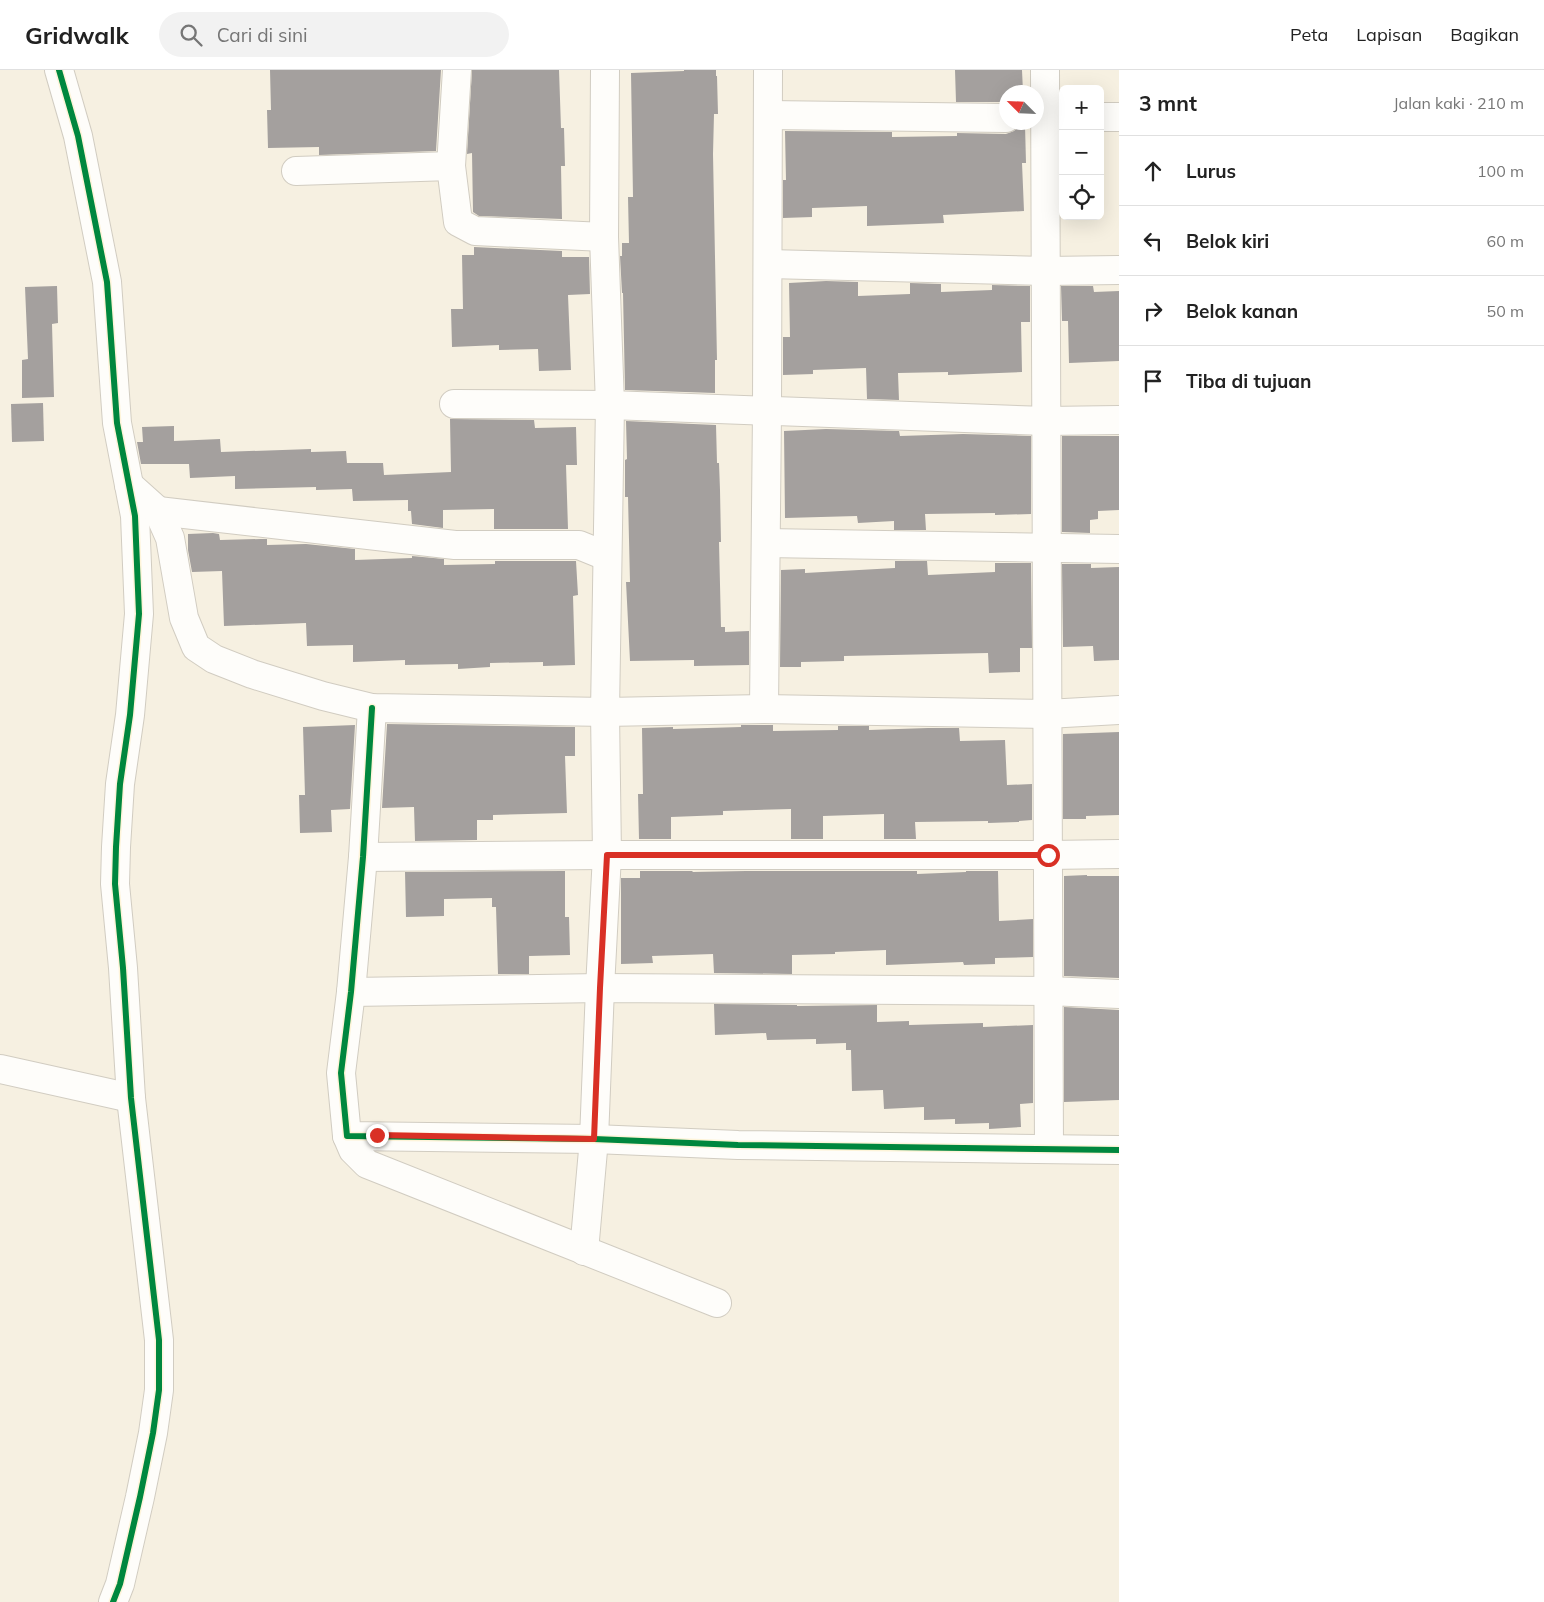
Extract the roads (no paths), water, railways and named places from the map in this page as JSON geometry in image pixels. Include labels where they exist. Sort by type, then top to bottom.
[{"type":"street","points":[[59,70],[78,136],[107,282],[117,422],[135,516],[139,614],[130,715],[120,784],[115,884],[123,968],[131,1098],[159,1340],[159,1390],[142,1488],[120,1584],[113,1602]]},
{"type":"street","points":[[457,70],[451,166],[458,222],[475,231],[604,238]]},
{"type":"street","points":[[584,1251],[594,1139],[607,855],[605,712],[606,556],[610,404],[604,238],[606,70]]},
{"type":"street","points":[[764,709],[768,70]]},
{"type":"street","points":[[1045,70],[1048,118],[1046,421],[1049,1149]]},
{"type":"street","points":[[768,115],[999,118]]},
{"type":"street","points":[[1104,117],[1119,117]]},
{"type":"street","points":[[296,172],[451,166]]},
{"type":"street","points":[[768,264],[1046,271],[1119,270]]},
{"type":"street","points":[[454,404],[610,404],[1046,421],[1119,420]]},
{"type":"street","points":[[129,485],[158,511],[170,538],[184,618],[196,647],[214,659],[252,674],[324,696],[372,708],[605,712],[764,709],[1047,714],[1119,710]]},
{"type":"street","points":[[158,511],[455,545],[579,544],[606,556]]},
{"type":"street","points":[[766,543],[1119,549]]},
{"type":"street","points":[[372,708],[363,857],[342,1073],[347,1136],[353,1150],[367,1164],[717,1303]]},
{"type":"street","points":[[363,857],[1119,854]]},
{"type":"street","points":[[351,992],[600,988],[1048,991],[1119,994]]},
{"type":"street","points":[[0,1069],[131,1098]]},
{"type":"street","points":[[347,1136],[594,1139],[738,1145],[1119,1150]]}]
